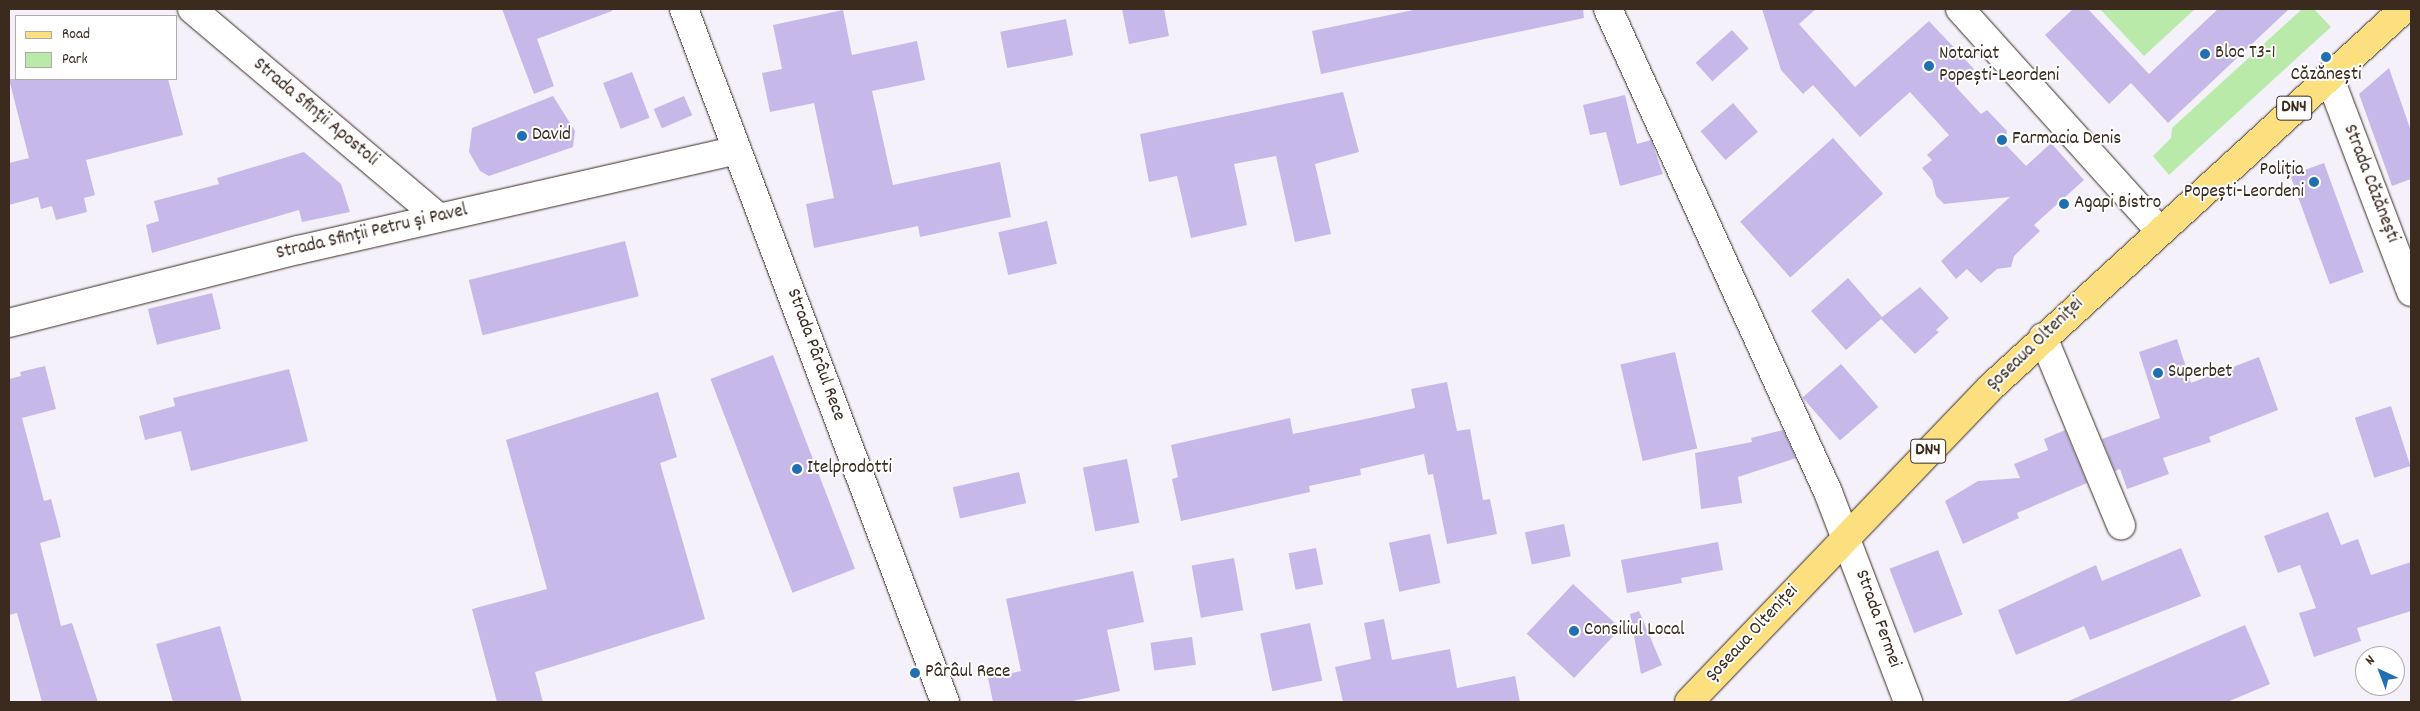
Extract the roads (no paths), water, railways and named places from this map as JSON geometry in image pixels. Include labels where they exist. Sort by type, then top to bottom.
[{"type":"main road","name":"Șoseaua Olteniței","points":[[1689,702],[1846,536],[2043,337],[2404,9]]},
{"type":"street","name":"Strada Sfinții Apostoli","points":[[192,9],[438,217]]},
{"type":"street","name":"Strada Pârâul Rece","points":[[684,9],[946,702]]},
{"type":"street","name":"Strada Fermei","points":[[1608,9],[1846,536],[1908,702]]},
{"type":"street","points":[[1960,9],[2159,230]]},
{"type":"street","name":"Strada Căzănești","points":[[2330,76],[2411,292]]},
{"type":"street","name":"Strada Sfinții Petru și Pavel","points":[[9,323],[438,217],[737,150]]},
{"type":"street","points":[[2043,337],[2121,525]]},
{"type":"place","name":"Bloc T3-1","points":[[2205,54]]},
{"type":"place","name":"Căzănești","points":[[2326,57]]},
{"type":"place","name":"Notariat Popești-Leordeni","points":[[1929,66]]},
{"type":"place","name":"David","points":[[522,136]]},
{"type":"place","name":"Farmacia Denis","points":[[2002,140]]},
{"type":"place","name":"Poliția Popești-Leordeni","points":[[2314,182]]},
{"type":"place","name":"Agapi Bistro","points":[[2064,204]]},
{"type":"place","name":"Superbet","points":[[2158,373]]},
{"type":"place","name":"Itelprodotti","points":[[797,469]]},
{"type":"place","name":"Consiliul Local","points":[[1574,631]]},
{"type":"place","name":"Pârâul Rece","points":[[915,673]]}]
